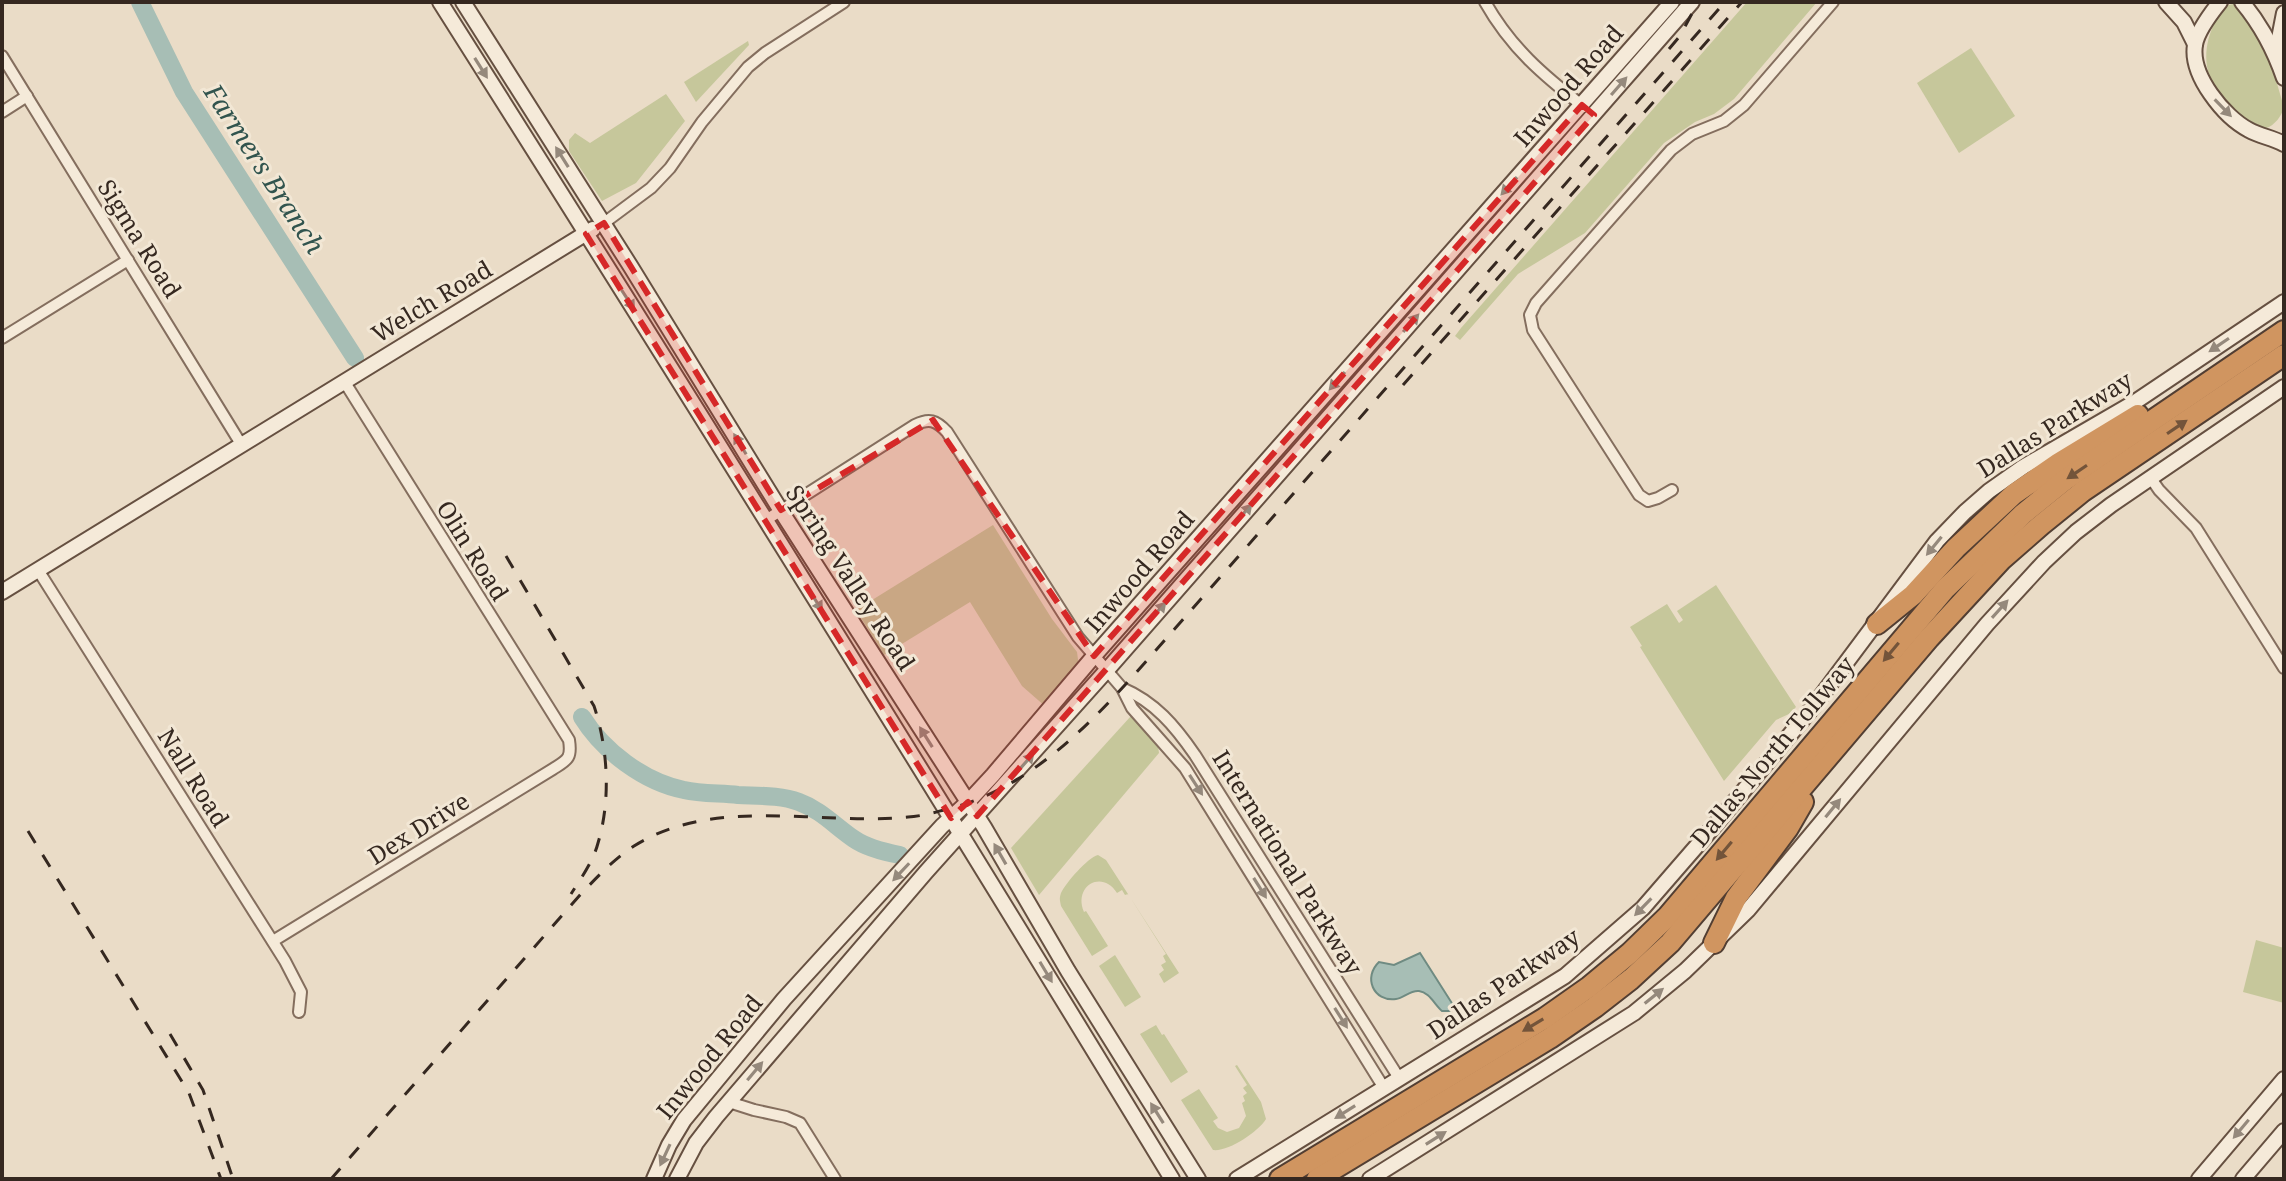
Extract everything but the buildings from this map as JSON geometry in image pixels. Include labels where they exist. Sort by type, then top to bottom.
[{"type":"highway","name":"Dallas North Tollway","points":[[1280,1179],[1545,1018],[1630,953],[1668,916],[1945,589],[1983,551],[2065,480],[2284,331]]},
{"type":"highway","points":[[1877,624],[1913,595],[1980,524],[2032,480],[2200,378],[2257,349]]},
{"type":"highway","name":"Dallas North Tollway","points":[[1317,1179],[1550,1038],[1631,979],[1670,943],[1964,598],[2001,560],[2094,483],[2284,355]]},
{"type":"highway","points":[[1714,943],[1736,898],[1788,828],[1836,747]]},
{"type":"main road","name":"Spring Valley Road","points":[[440,2],[961,833],[1172,1179]]},
{"type":"main road","name":"Spring Valley Road","points":[[463,2],[604,223],[781,511],[977,816],[1068,971],[1198,1179]]},
{"type":"main road","name":"Inwood Road","points":[[677,1179],[696,1143],[729,1102],[926,872],[1455,273],[1672,2]]},
{"type":"main road","name":"Inwood Road","points":[[654,1179],[684,1120],[822,956],[1033,731],[1094,656],[1441,262],[1692,2]]},
{"type":"main road","points":[[2166,2],[2184,22],[2195,44],[2197,63],[2208,91],[2226,113],[2249,130],[2280,137]]},
{"type":"main road","points":[[2195,44],[2220,2]]},
{"type":"main road","points":[[2242,2],[2266,34],[2284,78]]},
{"type":"main road","points":[[2276,54],[2284,13]]},
{"type":"main road","name":"Welch Road","points":[[2,592],[604,223]]},
{"type":"main road","points":[[1441,262],[1455,273]]},
{"type":"main road","name":"Dallas Parkway","points":[[1242,1177],[1565,976],[1643,908],[1804,718],[1937,541],[1989,491],[2023,467],[2135,402],[2284,302]]},
{"type":"main road","points":[[1370,1179],[1634,1013],[1685,971],[1748,910],[2017,590],[2076,532],[2150,477],[2284,387]]},
{"type":"main road","points":[[1254,476],[1267,487]]},
{"type":"main road","points":[[834,630],[850,619]]},
{"type":"main road","points":[[1000,897],[1011,900],[1019,911],[1031,909]]},
{"type":"main road","points":[[1022,933],[1028,931],[1036,934],[1068,971]]},
{"type":"main road","points":[[822,956],[840,975]]},
{"type":"main road","points":[[2199,1179],[2284,1079]]},
{"type":"main road","points":[[711,1088],[729,1102]]},
{"type":"main road","points":[[2243,1179],[2284,1131]]},
{"type":"street","name":"Welch Road","points":[[604,223],[651,188],[670,168],[702,122],[748,67],[844,2]]},
{"type":"street","points":[[1485,2],[1516,47],[1550,81],[1588,110]]},
{"type":"street","points":[[1672,490],[1648,501],[1639,495],[1533,330],[1530,315],[1536,303],[1671,150],[1692,134],[1724,121],[1744,105],[1833,2]]},
{"type":"street","name":"Sigma Road","points":[[2,56],[241,444]]},
{"type":"street","points":[[2,112],[27,96]]},
{"type":"street","points":[[2,338],[128,260]]},
{"type":"street","name":"Olin Road","points":[[344,381],[569,740]]},
{"type":"street","name":"International Parkway","points":[[766,520],[925,420],[933,420],[947,432],[1078,637],[1122,688],[1132,708],[1170,749],[1199,789],[1384,1088]]},
{"type":"street","points":[[2150,477],[2196,528],[2284,668]]},
{"type":"street","name":"Nall Road","points":[[38,570],[273,941],[301,992],[299,1012]]},
{"type":"street","name":"International Parkway","points":[[1122,688],[1142,697],[1156,709],[1195,755],[1399,1078]]},
{"type":"street","name":"Dex Drive","points":[[273,941],[553,769],[569,757],[569,740]]},
{"type":"street","points":[[729,1102],[800,1123],[835,1179]]},
{"type":"highlighted area","points":[[1582,105],[1594,115],[977,816],[968,802],[951,818],[586,234],[604,223],[781,510],[933,420],[1094,656]]},
{"type":"green space","points":[[1747,2],[1817,2],[1734,99],[1664,143],[1585,233],[1518,274],[1460,340],[1455,336],[1461,328]]},
{"type":"green space","points":[[2233,4],[2260,37],[2284,107],[2277,120],[2266,128],[2231,107],[2218,94],[2210,78],[2208,44],[2225,6]]},
{"type":"green space","points":[[748,41],[749,45],[696,102],[684,82]]},
{"type":"green space","points":[[1971,48],[2015,116],[1959,153],[1917,83]]},
{"type":"green space","points":[[666,94],[685,121],[636,183],[602,201],[569,151],[569,140],[575,133],[590,143]]},
{"type":"green space","points":[[993,525],[1052,619],[1077,652],[1079,667],[1046,707],[1022,686],[970,602],[884,655],[856,610]]},
{"type":"green space","points":[[1716,585],[1796,707],[1776,720],[1724,781],[1630,627],[1667,604],[1679,623],[1683,620],[1677,611]]},
{"type":"green space","points":[[1131,716],[1158,746],[1159,753],[1039,895],[1011,848]]},
{"type":"green space","points":[[1098,855],[1106,860],[1128,894],[1125,895],[1122,890],[1117,893],[1104,882],[1086,888],[1082,895],[1084,912],[1108,946],[1092,956],[1061,906],[1060,898],[1077,871]]},
{"type":"green space","points":[[1130,897],[1179,973],[1164,983],[1159,974],[1164,970],[1161,965],[1166,962],[1163,956],[1166,954]]},
{"type":"green space","points":[[2256,940],[2284,948],[2284,1003],[2243,992]]},
{"type":"green space","points":[[1115,955],[1141,997],[1125,1007],[1099,966]]},
{"type":"green space","points":[[1156,1025],[1188,1072],[1171,1083],[1140,1034]]},
{"type":"green space","points":[[1237,1065],[1261,1102],[1266,1119],[1242,1140],[1213,1150],[1181,1100],[1199,1089],[1218,1118],[1213,1121],[1218,1128],[1227,1132],[1239,1128],[1246,1116],[1242,1103],[1247,1093],[1243,1088],[1247,1085]]},
{"type":"shaded area","points":[[1420,953],[1455,1008],[1442,1011],[1423,992],[1388,999],[1376,993],[1371,981],[1379,962],[1394,965]]},
{"type":"waterway","name":"Farmers Branch","points":[[140,2],[184,92],[355,358]]},
{"type":"waterway","name":"Farmers Branch","points":[[582,717],[613,753],[654,780],[691,791],[792,800],[814,809],[859,842],[900,855]]},
{"type":"railway","points":[[1669,49],[1680,36],[1698,2]]},
{"type":"railway","points":[[331,1179],[580,895],[634,846],[666,830],[699,821],[733,817],[874,819],[932,813],[984,796],[1012,782],[1063,746],[1150,657],[1725,2]]},
{"type":"railway","points":[[1403,385],[1742,2]]},
{"type":"railway","points":[[506,556],[594,706],[599,722],[605,756],[605,809],[593,857],[571,894]]},
{"type":"railway","points":[[28,831],[189,1093],[221,1179]]},
{"type":"railway","points":[[170,1034],[203,1090],[233,1179]]}]
